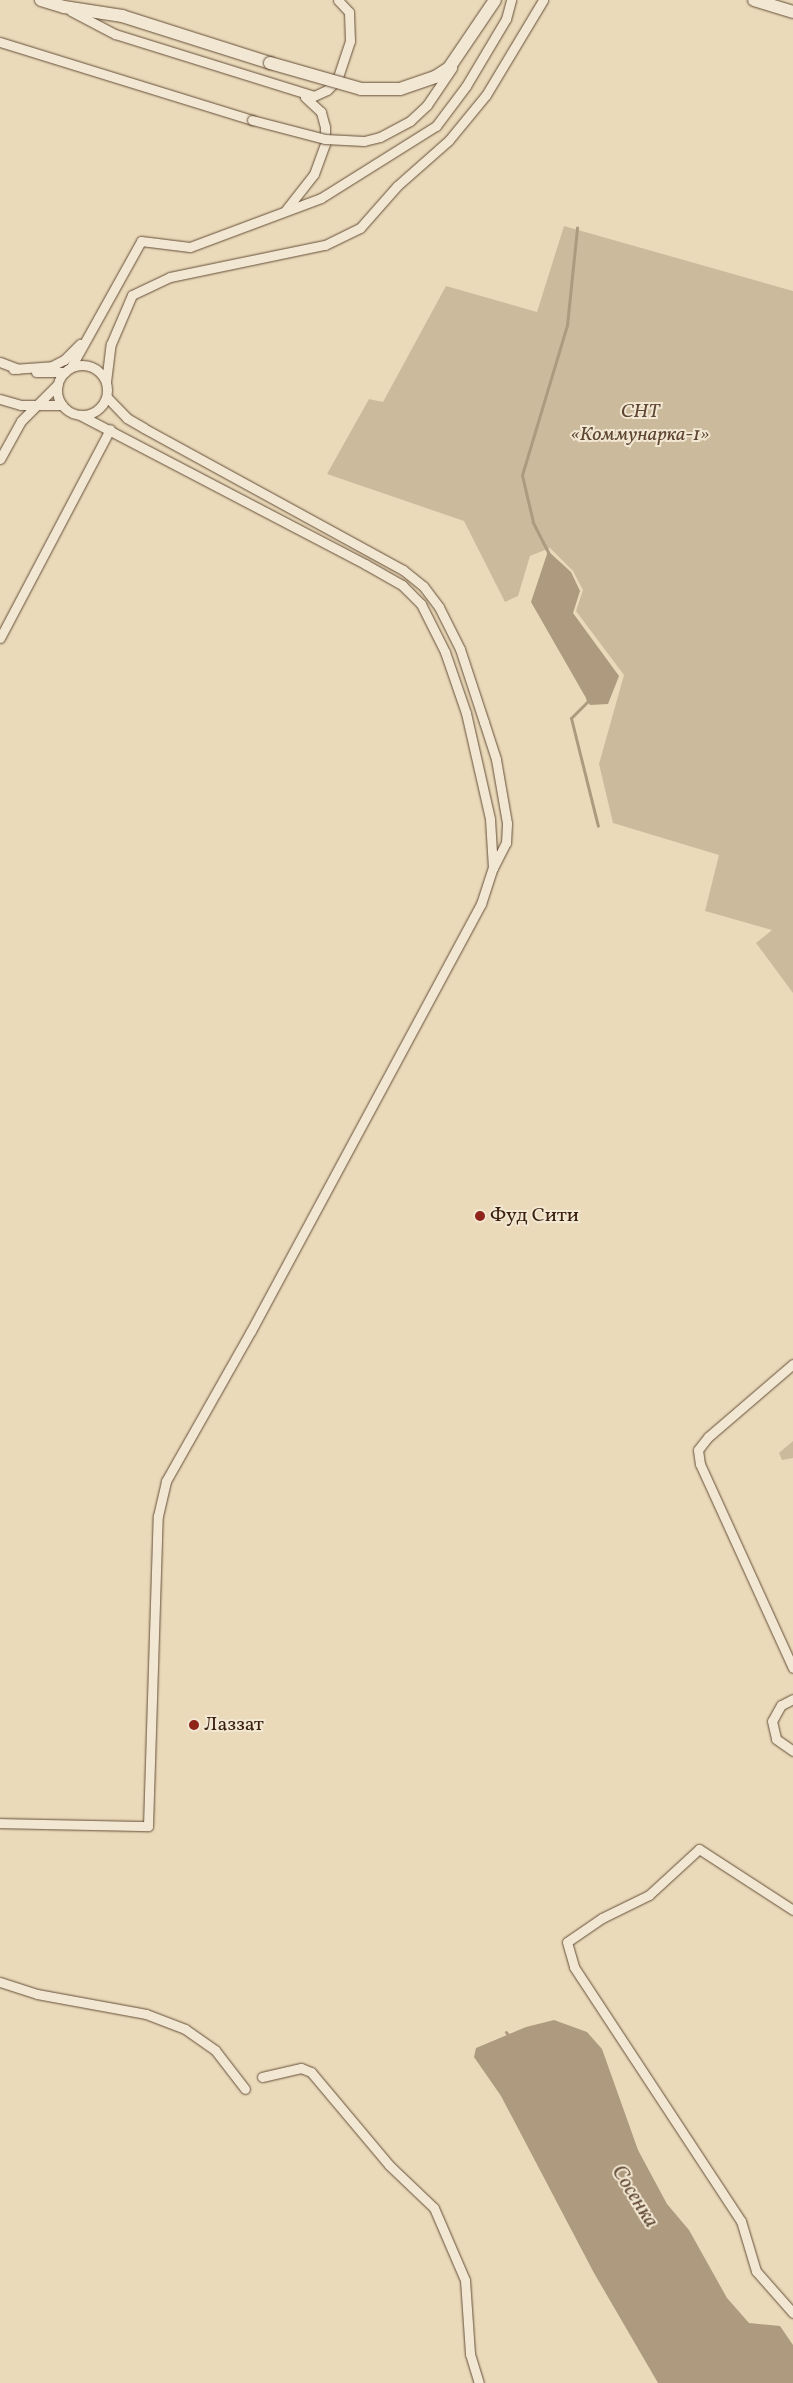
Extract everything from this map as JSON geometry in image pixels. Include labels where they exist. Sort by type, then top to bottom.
[{"type":"street","points":[[41,0],[64,7],[122,16],[335,83],[380,90],[400,89],[435,77],[461,55]]},
{"type":"street","points":[[64,7],[115,34],[302,95],[314,96],[327,90],[340,73],[352,22],[349,12],[338,0]]},
{"type":"street","points":[[0,42],[252,120],[325,140],[364,141],[380,137],[410,121],[427,105],[496,0]]},
{"type":"street","points":[[0,459],[21,421],[58,384],[68,370],[141,241],[190,247],[321,198],[436,126],[466,86],[506,19],[511,0]]},
{"type":"street","points":[[80,415],[99,409],[106,397],[111,344],[132,295],[170,277],[325,245],[360,228],[397,186],[448,140],[486,95],[543,0]]},
{"type":"street","points":[[754,0],[793,12]]},
{"type":"street","points":[[285,211],[320,164],[325,144],[326,127],[320,112],[302,95]]},
{"type":"street","points":[[13,369],[39,368],[64,360],[90,332]]},
{"type":"street","points":[[0,362],[13,369],[68,370],[92,367],[106,382]]},
{"type":"street","points":[[58,384],[62,405]]},
{"type":"street","points":[[0,1822],[148,1826],[158,1516],[166,1481],[251,1331],[480,904],[493,868],[506,843],[507,824],[496,759],[460,649],[439,607],[423,586],[403,570],[127,418],[106,397]]},
{"type":"street","points":[[0,399],[34,406],[62,405],[366,564],[402,585],[420,604],[445,652],[466,713],[490,819],[493,868]]},
{"type":"street","points":[[0,638],[110,429]]},
{"type":"street","points":[[793,1364],[708,1437],[698,1450],[700,1464],[793,1668]]},
{"type":"street","points":[[792,1753],[776,1740],[772,1721],[781,1705],[793,1699]]},
{"type":"street","points":[[793,1910],[699,1849],[649,1895],[602,1918],[567,1942],[574,1967],[741,2220],[756,2271],[793,2313]]},
{"type":"street","points":[[0,1982],[36,1994],[146,2014],[185,2029],[215,2050],[245,2089]]},
{"type":"street","points":[[262,2077],[301,2068],[311,2072],[389,2166],[434,2208],[449,2236],[465,2280],[470,2354],[478,2383]]},
{"type":"green space","name":"СНТ «Коммунарка-1»","points":[[564,226],[793,291],[793,993],[756,943],[772,930],[705,911],[719,855],[613,823],[599,764],[624,675],[576,611],[583,590],[573,571],[550,548],[530,556],[518,596],[505,602],[464,521],[327,474],[369,399],[383,402],[446,286],[537,312]]},
{"type":"green space","points":[[793,1441],[793,1458],[782,1460],[779,1453]]},
{"type":"water","points":[[548,551],[571,572],[580,591],[573,613],[619,676],[608,704],[590,705],[531,602]]},
{"type":"water","name":"Сосенка","points":[[554,2020],[587,2032],[602,2049],[638,2150],[667,2204],[689,2230],[727,2298],[749,2323],[780,2326],[793,2345],[793,2383],[658,2383],[594,2273],[501,2096],[474,2057],[476,2048],[526,2027]]},
{"type":"waterway","points":[[549,554],[533,522],[522,475],[567,325],[577,228]]},
{"type":"waterway","points":[[587,697],[588,701],[571,718],[598,826]]},
{"type":"place","name":"Фуд Сити","points":[[480,1216]]},
{"type":"place","name":"Лаззат","points":[[194,1725]]}]
